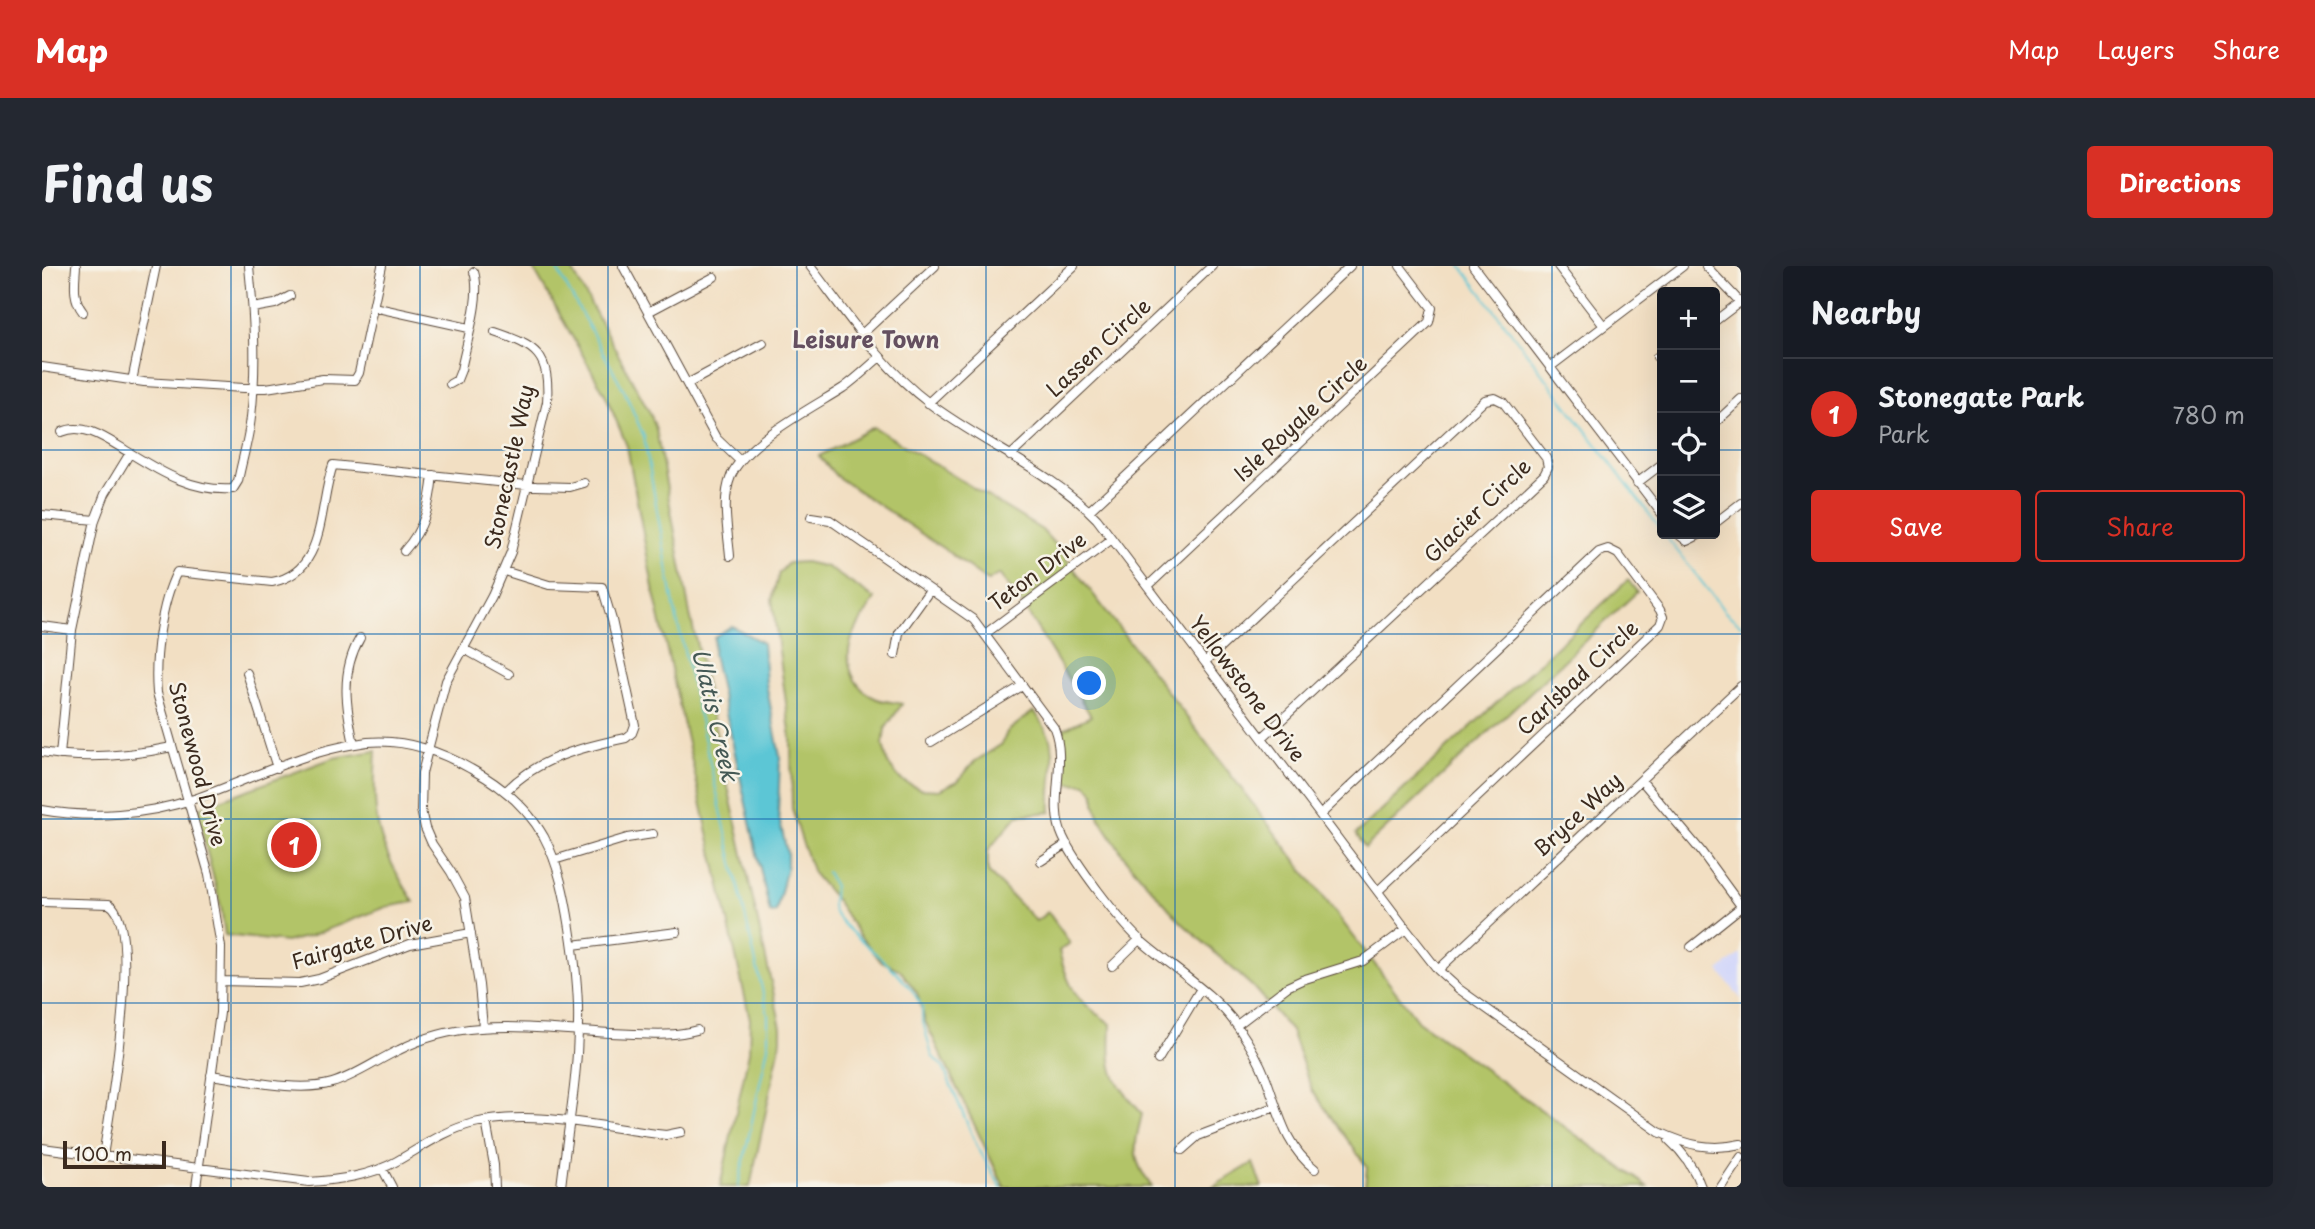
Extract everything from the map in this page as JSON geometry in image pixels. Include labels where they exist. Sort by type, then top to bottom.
[{"type":"street","points":[[76,266],[74,294],[76,303],[83,312]]},
{"type":"street","points":[[132,381],[156,266]]},
{"type":"street","points":[[62,432],[81,428],[107,439],[184,483],[233,489],[238,481],[251,419],[255,343],[249,266]]},
{"type":"street","points":[[42,367],[132,381],[253,388],[323,379],[355,380],[359,373],[382,266]]},
{"type":"street","points":[[623,266],[716,439],[739,460]]},
{"type":"street","name":"Yellowstone Drive","points":[[810,266],[880,357],[928,403],[1072,496],[1089,511],[1438,970],[1459,989],[1658,1132],[1686,1157],[1701,1187]]},
{"type":"street","points":[[862,334],[935,266]]},
{"type":"street","points":[[928,403],[1073,266]]},
{"type":"street","name":"Lassen Circle","points":[[1010,456],[1212,266]]},
{"type":"street","points":[[1089,511],[1350,266]]},
{"type":"street","name":"Isle Royale Circle","points":[[1148,586],[1436,315],[1400,266]]},
{"type":"street","points":[[1473,266],[1657,508]]},
{"type":"street","points":[[1558,266],[1604,326]]},
{"type":"street","points":[[1549,367],[1683,266]]},
{"type":"street","points":[[1706,266],[1740,302],[1720,317]]},
{"type":"street","points":[[450,384],[457,380],[461,370],[477,296],[478,283],[474,272]]},
{"type":"street","points":[[649,312],[714,277]]},
{"type":"street","points":[[253,308],[275,304],[290,296]]},
{"type":"street","points":[[373,307],[469,328]]},
{"type":"street","name":"Stonecastle Way","points":[[483,1027],[465,898],[432,844],[421,810],[422,773],[446,681],[504,571],[518,529],[547,402],[548,382],[540,355],[530,346],[495,332]]},
{"type":"street","points":[[687,384],[764,343]]},
{"type":"street","points":[[730,556],[727,492],[739,460],[807,409],[846,386],[880,357]]},
{"type":"street","name":"Glacier Circle","points":[[1205,662],[1482,402],[1495,394],[1503,402],[1551,467],[1262,738]]},
{"type":"street","points":[[1720,418],[1741,399]]},
{"type":"street","points":[[60,755],[72,630],[95,520],[105,494],[130,453]]},
{"type":"street","name":"Stonewood Drive","points":[[196,1187],[220,1013],[220,947],[209,874],[157,693],[155,662],[172,583],[177,572],[272,582],[298,572],[312,552],[333,465],[528,485],[570,487],[584,483]]},
{"type":"street","points":[[1637,483],[1657,468]]},
{"type":"street","points":[[404,551],[424,524],[433,475]]},
{"type":"street","points":[[1720,519],[1741,503]]},
{"type":"street","points":[[42,515],[95,520]]},
{"type":"street","points":[[811,517],[830,520],[963,611],[985,634],[1054,728],[1058,738],[1060,769],[1057,821],[1067,845],[1107,900],[1140,939],[1217,1003],[1237,1025],[1266,1078],[1292,1146],[1315,1170]]},
{"type":"street","name":"Teton Drive","points":[[985,634],[1112,539]]},
{"type":"street","name":"Carlsbad Circle","points":[[1320,815],[1599,552],[1611,546],[1667,619],[1378,891]]},
{"type":"street","points":[[504,571],[549,585],[602,587],[635,725],[626,738],[565,754],[530,770],[506,791]]},
{"type":"street","points":[[895,655],[899,633],[929,590]]},
{"type":"street","points":[[42,626],[72,630]]},
{"type":"street","points":[[354,744],[347,705],[346,679],[350,657],[360,638]]},
{"type":"street","points":[[464,649],[509,674]]},
{"type":"street","points":[[247,673],[277,768]]},
{"type":"street","points":[[931,742],[1022,686]]},
{"type":"street","name":"Bryce Way","points":[[1438,970],[1741,686]]},
{"type":"street","points":[[42,810],[90,814],[124,813],[187,801],[277,768],[354,744],[389,742],[427,748],[456,760],[506,791],[543,836],[554,860],[565,899],[573,946],[578,1032],[561,1187]]},
{"type":"street","points":[[42,752],[102,757],[172,747]]},
{"type":"street","points":[[1641,780],[1700,850],[1741,906],[1691,947]]},
{"type":"street","points":[[554,860],[627,838],[653,834]]},
{"type":"street","points":[[1041,861],[1067,845]]},
{"type":"street","points":[[42,902],[109,904],[118,914],[124,950],[125,982],[103,1156]]},
{"type":"street","points":[[1237,1025],[1287,987],[1363,961],[1406,929]]},
{"type":"street","points":[[573,946],[677,932]]},
{"type":"street","name":"Fairgate Drive","points":[[221,981],[300,983],[319,979],[410,944],[471,933]]},
{"type":"street","points":[[1112,966],[1140,939]]},
{"type":"street","points":[[1158,1060],[1200,990]]},
{"type":"street","points":[[211,1075],[305,1087],[320,1086],[348,1076],[414,1043],[441,1034],[483,1027],[677,1036],[697,1030]]},
{"type":"street","points":[[1181,1150],[1198,1136],[1275,1107]]},
{"type":"street","points":[[42,1148],[309,1182],[339,1179],[382,1168],[456,1128],[486,1121],[516,1118],[666,1135],[681,1132]]},
{"type":"street","points":[[486,1121],[495,1187]]},
{"type":"street","name":"Yellowstone Drive","points":[[1658,1132],[1683,1143],[1704,1147],[1741,1144]]},
{"type":"street","points":[[1721,1187],[1741,1157]]},
{"type":"street","points":[[382,1168],[392,1187]]},
{"type":"shaded area","points":[[1741,954],[1741,999],[1719,971]]},
{"type":"green space","points":[[532,266],[570,266],[650,413],[656,429],[690,614],[781,1027],[781,1040],[750,1187],[720,1187],[749,1052],[750,1019],[654,593],[627,446],[606,396]]},
{"type":"green space","points":[[874,427],[1042,530],[1418,1021],[1648,1187],[1365,1187],[1367,1167],[1312,1090],[1291,1031],[1253,987],[1181,922],[1127,861],[1100,819],[1095,794],[1087,784],[1063,783],[1065,751],[1061,730],[1091,716],[1020,600],[999,574],[988,581],[836,476],[819,456]]},
{"type":"green space","points":[[805,562],[827,567],[875,599],[852,638],[849,648],[850,669],[855,680],[869,695],[902,704],[885,729],[883,745],[888,764],[901,780],[920,789],[939,790],[958,781],[974,762],[1002,744],[1007,732],[1034,711],[1044,726],[1053,749],[1051,812],[1018,815],[988,850],[988,872],[1036,921],[1048,912],[1070,943],[1059,951],[1067,977],[1082,1001],[1111,1024],[1110,1054],[1114,1073],[1123,1091],[1142,1114],[1136,1144],[1137,1160],[1152,1187],[1004,1187],[925,1021],[917,993],[900,970],[881,961],[813,873],[792,809],[791,739],[772,599],[779,573],[788,563]]},
{"type":"green space","points":[[1628,580],[1637,592],[1365,848],[1356,834]]},
{"type":"green space","points":[[376,751],[375,796],[379,830],[391,863],[414,902],[386,907],[310,936],[286,942],[225,935],[221,907],[198,817],[199,808],[333,758]]},
{"type":"green space","points":[[1253,1163],[1262,1187],[1213,1187]]},
{"type":"water","points":[[732,626],[763,643],[766,683],[780,757],[778,813],[787,852],[787,867],[776,912],[770,913],[713,654],[714,637]]},
{"type":"waterway","name":"Ulatis Creek","points":[[555,266],[624,390],[644,437],[675,611],[768,1015],[768,1046],[738,1187]]},
{"type":"waterway","points":[[1461,266],[1657,524]]},
{"type":"waterway","points":[[1668,539],[1726,613],[1741,625]]},
{"type":"waterway","points":[[827,872],[834,886],[834,913],[893,969],[922,1006],[922,1018],[932,1056],[943,1067],[977,1146],[1001,1187]]},
{"type":"place","name":"Stonegate Park","points":[[294,845]]},
{"type":"district","name":"Leisure Town","points":[[866,340]]}]
